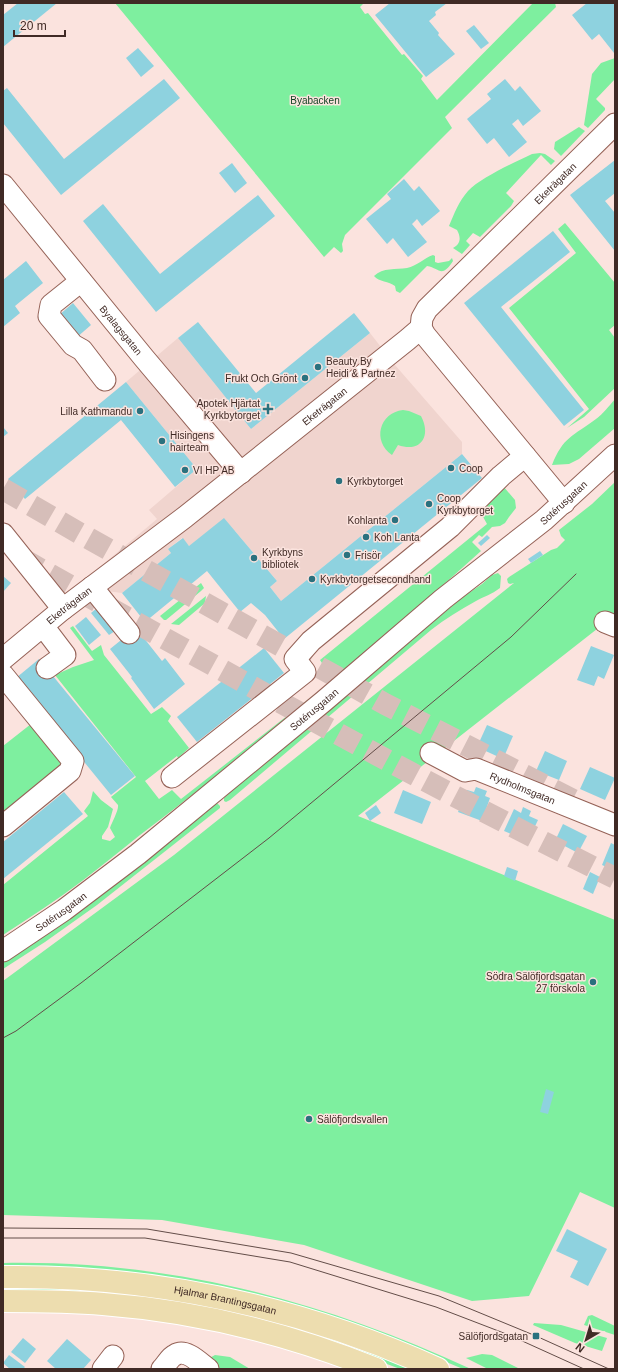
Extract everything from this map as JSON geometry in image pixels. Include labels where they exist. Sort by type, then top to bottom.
[{"type":"main road","name":"Hjalmar Brantingsgatan","points":[[3,1277],[82,1278],[171,1288],[235,1300],[293,1315],[352,1334],[438,1369]]},
{"type":"main road","points":[[3,1301],[104,1304],[197,1317],[288,1339],[376,1369]]},
{"type":"street","name":"Eketrägatan","points":[[3,659],[63,609],[185,518],[421,328],[422,318],[427,309],[615,124]]},
{"type":"street","name":"Byalagsgatan","points":[[3,185],[144,358],[241,473]]},
{"type":"street","points":[[81,281],[50,305],[49,316],[73,345],[82,350],[105,380]]},
{"type":"street","points":[[421,328],[564,503]]},
{"type":"street","name":"Sotérusgatan","points":[[3,952],[64,910],[138,854],[324,701],[443,599],[544,520],[615,455]]},
{"type":"street","points":[[172,777],[305,672],[295,659],[311,641],[450,527],[501,476],[525,456]]},
{"type":"street","points":[[3,534],[63,609]]},
{"type":"street","points":[[92,587],[129,633]]},
{"type":"street","points":[[43,626],[74,653],[47,668]]},
{"type":"street","points":[[3,675],[73,761],[70,771],[3,826]]},
{"type":"street","name":"Rydholmsgatan","points":[[431,753],[465,771],[476,769],[615,825]]},
{"type":"street","points":[[162,1369],[175,1355],[182,1353],[190,1356],[208,1369]]},
{"type":"shaded area","points":[[370,333],[395,365],[462,442],[462,454],[281,601],[270,587],[277,581],[235,531],[189,546],[182,538],[168,549],[171,553],[122,593],[76,587],[157,519],[149,510],[197,469],[126,382],[178,338],[251,429]]},
{"type":"green space","name":"Byabacken","points":[[115,3],[364,3],[360,7],[365,14],[368,13],[402,55],[404,54],[423,76],[421,79],[437,100],[533,3],[555,3],[556,7],[445,117],[452,128],[345,235],[342,244],[343,251],[341,253],[334,247],[324,257]]},
{"type":"green space","points":[[615,58],[615,79],[596,99],[605,108],[605,110],[588,128],[584,125],[592,74],[601,63]]},
{"type":"green space","points":[[579,127],[585,131],[561,156],[554,149],[555,142]]},
{"type":"green space","points":[[532,154],[545,154],[555,161],[551,165],[541,155],[506,193],[514,201],[511,206],[480,237],[473,233],[466,241],[470,245],[462,254],[453,248],[460,240],[457,230],[449,226],[459,203],[468,191],[473,186],[498,171]]},
{"type":"green space","points":[[565,223],[615,283],[615,325],[609,330],[615,338],[615,388],[584,417],[567,428],[589,409],[509,308],[576,253],[558,229]]},
{"type":"green space","points":[[433,255],[435,256],[435,262],[438,263],[449,261],[452,258],[453,261],[446,270],[443,271],[427,266],[400,293],[396,291],[393,284],[374,276],[385,270],[411,267]]},
{"type":"green space","points":[[615,399],[615,428],[579,459],[569,464],[552,465],[560,448],[575,434],[599,417]]},
{"type":"green space","points":[[403,410],[421,416],[425,431],[424,437],[418,445],[412,447],[398,445],[392,455],[382,442],[380,435],[381,428],[388,416]]},
{"type":"green space","name":"Sälöfjordsvallen","points":[[615,482],[615,629],[597,629],[358,816],[615,920],[615,1208],[580,1192],[529,1296],[472,1301],[304,1245],[162,1220],[3,1215],[3,981],[174,855],[514,583],[508,583],[507,579],[509,577],[551,550],[557,548],[565,540],[561,536],[559,530],[592,504]]},
{"type":"green space","points":[[503,486],[515,500],[516,508],[505,523],[500,526],[492,527],[482,537],[479,535],[472,542],[481,551],[314,697],[228,767],[82,881],[3,935],[3,885],[88,816],[84,811],[90,803],[93,791],[101,800],[113,809],[108,827],[102,836],[102,839],[110,841],[115,837],[110,828],[118,805],[111,797],[136,777],[55,675],[94,660],[70,628],[73,626],[92,651],[101,645],[104,655],[151,714],[162,707],[171,716],[168,721],[189,748],[178,758],[177,756],[145,781],[159,799],[172,790],[181,799],[333,680],[320,660],[487,524],[482,515],[490,500]]},
{"type":"green space","points":[[498,573],[501,576],[500,588],[458,611],[431,630],[230,800],[226,802],[224,801],[224,798],[246,778],[441,612],[482,584],[492,575]]},
{"type":"green space","points":[[201,583],[204,588],[166,620],[160,616]]},
{"type":"green space","points":[[206,596],[205,603],[179,625],[171,624]]},
{"type":"green space","points":[[31,724],[66,762],[60,765],[58,774],[3,824],[3,746]]},
{"type":"green space","points":[[217,803],[220,808],[97,905],[45,942],[3,969],[3,960]]},
{"type":"green space","points":[[3,1263],[65,1264],[125,1269],[185,1277],[243,1289],[301,1304],[358,1323],[471,1369],[463,1369],[377,1333],[3,1268]]},
{"type":"green space","points":[[3,1286],[89,1289],[183,1299],[296,1326],[416,1369],[400,1369],[324,1340],[3,1291]]},
{"type":"green space","points":[[592,1315],[615,1326],[615,1335],[584,1325],[588,1316]]},
{"type":"green space","points":[[534,1323],[561,1325],[607,1338],[602,1351],[575,1343],[533,1325]]},
{"type":"green space","points":[[482,1354],[492,1355],[520,1369],[488,1369],[466,1358]]},
{"type":"green space","points":[[215,1355],[230,1357],[250,1369],[218,1369],[206,1360]]},
{"type":"building","points":[[18,3],[57,3],[3,47],[3,15]]},
{"type":"building","points":[[390,3],[447,3],[435,12],[436,15],[429,21],[439,33],[438,35],[455,54],[426,77],[375,15]]},
{"type":"building","points":[[587,3],[615,3],[614,53],[599,34],[592,40],[572,15]]},
{"type":"building","points":[[474,25],[489,43],[481,49],[466,31]]},
{"type":"building","points":[[138,48],[154,66],[141,77],[126,58]]},
{"type":"building","points":[[164,79],[180,98],[61,195],[3,123],[3,91],[7,88],[64,159]]},
{"type":"building","points":[[505,79],[515,91],[520,86],[541,111],[523,126],[518,119],[512,124],[527,142],[509,157],[494,138],[487,144],[467,119],[491,99],[487,94]]},
{"type":"building","points":[[615,160],[615,193],[605,201],[615,213],[615,251],[570,195]]},
{"type":"building","points":[[232,163],[247,183],[235,193],[219,173]]},
{"type":"building","points":[[404,179],[414,191],[419,186],[440,211],[422,226],[417,219],[412,224],[427,242],[408,257],[393,238],[387,244],[366,219],[391,199],[387,194]]},
{"type":"building","points":[[258,195],[275,216],[156,312],[83,221],[103,204],[160,274]]},
{"type":"building","points":[[553,231],[570,252],[501,307],[584,410],[564,426],[464,303]]},
{"type":"building","points":[[26,261],[43,283],[15,306],[20,313],[3,327],[3,280]]},
{"type":"building","points":[[73,303],[91,325],[76,338],[58,316]]},
{"type":"building","points":[[354,313],[370,333],[251,429],[178,338],[198,322],[256,393]]},
{"type":"building","points":[[126,382],[197,469],[175,487],[121,420],[25,499],[8,479]]},
{"type":"building","points":[[3,427],[8,433],[3,437]]},
{"type":"building","points":[[462,454],[482,478],[284,639],[265,615],[251,603],[240,612],[207,571],[145,622],[122,593],[171,553],[168,549],[183,538],[189,546],[224,518],[277,581],[270,587],[281,601]]},
{"type":"building","points":[[487,535],[490,538],[481,546],[478,543]]},
{"type":"building","points":[[540,551],[543,555],[531,563],[528,559]]},
{"type":"building","points":[[3,576],[11,583],[3,592]]},
{"type":"building","points":[[97,608],[115,631],[109,635],[91,613]]},
{"type":"building","points":[[86,617],[101,635],[89,645],[75,626]]},
{"type":"building","points":[[136,628],[162,661],[165,658],[185,684],[154,709],[110,649]]},
{"type":"building","points":[[591,646],[614,655],[604,679],[598,676],[594,686],[577,680]]},
{"type":"building","points":[[264,648],[284,673],[197,742],[177,717]]},
{"type":"building","points":[[39,659],[135,776],[111,795],[16,678]]},
{"type":"building","points":[[487,725],[513,736],[503,759],[477,747]]},
{"type":"building","points":[[545,751],[567,761],[559,780],[536,771]]},
{"type":"building","points":[[590,767],[615,778],[605,800],[580,789]]},
{"type":"building","points":[[476,787],[487,791],[485,796],[490,798],[482,821],[458,812],[467,790],[474,792]]},
{"type":"building","points":[[403,790],[431,802],[422,824],[394,813]]},
{"type":"building","points":[[64,792],[83,814],[3,879],[3,842]]},
{"type":"building","points":[[376,805],[381,813],[370,821],[365,813]]},
{"type":"building","points":[[523,807],[531,811],[529,816],[538,820],[528,841],[504,831],[514,809],[521,813]]},
{"type":"building","points":[[563,824],[587,836],[578,853],[555,841]]},
{"type":"building","points":[[611,843],[615,845],[615,871],[602,865]]},
{"type":"building","points":[[507,867],[518,871],[515,881],[504,876]]},
{"type":"building","points":[[590,872],[600,877],[593,894],[583,889]]},
{"type":"building","points":[[546,1089],[554,1092],[548,1114],[540,1112]]},
{"type":"building","points":[[567,1229],[607,1249],[588,1286],[570,1277],[578,1261],[556,1251]]},
{"type":"building","points":[[23,1338],[36,1349],[25,1363],[11,1352]]},
{"type":"building","points":[[67,1339],[91,1360],[83,1369],[56,1369],[47,1361]]},
{"type":"building","points":[[9,1355],[25,1367],[23,1369],[10,1369],[3,1363]]},
{"type":"tunnel","points":[[3,489],[385,704],[573,800]]},
{"type":"tunnel","points":[[21,558],[109,608],[347,738],[480,809],[615,878]]},
{"type":"tram line","points":[[3,1038],[16,1031],[81,983],[269,838],[511,637],[576,574]]},
{"type":"tram line","points":[[3,1228],[147,1229],[291,1253],[439,1296],[536,1336],[609,1369]]},
{"type":"tram line","points":[[3,1238],[145,1238],[290,1262],[436,1307],[509,1335],[584,1369]]},
{"type":"place","name":"Beauty By Heidi & Partnez","points":[[318,367]]},
{"type":"place","name":"Frukt Och Grönt","points":[[305,378]]},
{"type":"place","name":"Apotek Hjärtat Kyrkbytorget","points":[[268,409]]},
{"type":"place","name":"Lilla Kathmandu","points":[[140,411]]},
{"type":"place","name":"Hisingens hairteam","points":[[162,441]]},
{"type":"place","name":"Coop","points":[[451,468]]},
{"type":"place","name":"VI HP AB","points":[[185,470]]},
{"type":"place","name":"Kyrkbytorget","points":[[339,481]]},
{"type":"place","name":"Coop Kyrkbytorget","points":[[429,504]]},
{"type":"place","name":"Kohlanta","points":[[395,520]]},
{"type":"place","name":"Koh Lanta","points":[[366,537]]},
{"type":"place","name":"Frisör","points":[[347,555]]},
{"type":"place","name":"Kyrkbyns bibliotek","points":[[254,558]]},
{"type":"place","name":"Kyrkbytorgetsecondhand","points":[[312,579]]},
{"type":"place","name":"Södra Sälöfjordsgatan 27 förskola","points":[[593,982]]},
{"type":"place","name":"Sälöfjordsvallen","points":[[309,1119]]},
{"type":"place","name":"Sälöfjordsgatan","points":[[536,1336]]}]
